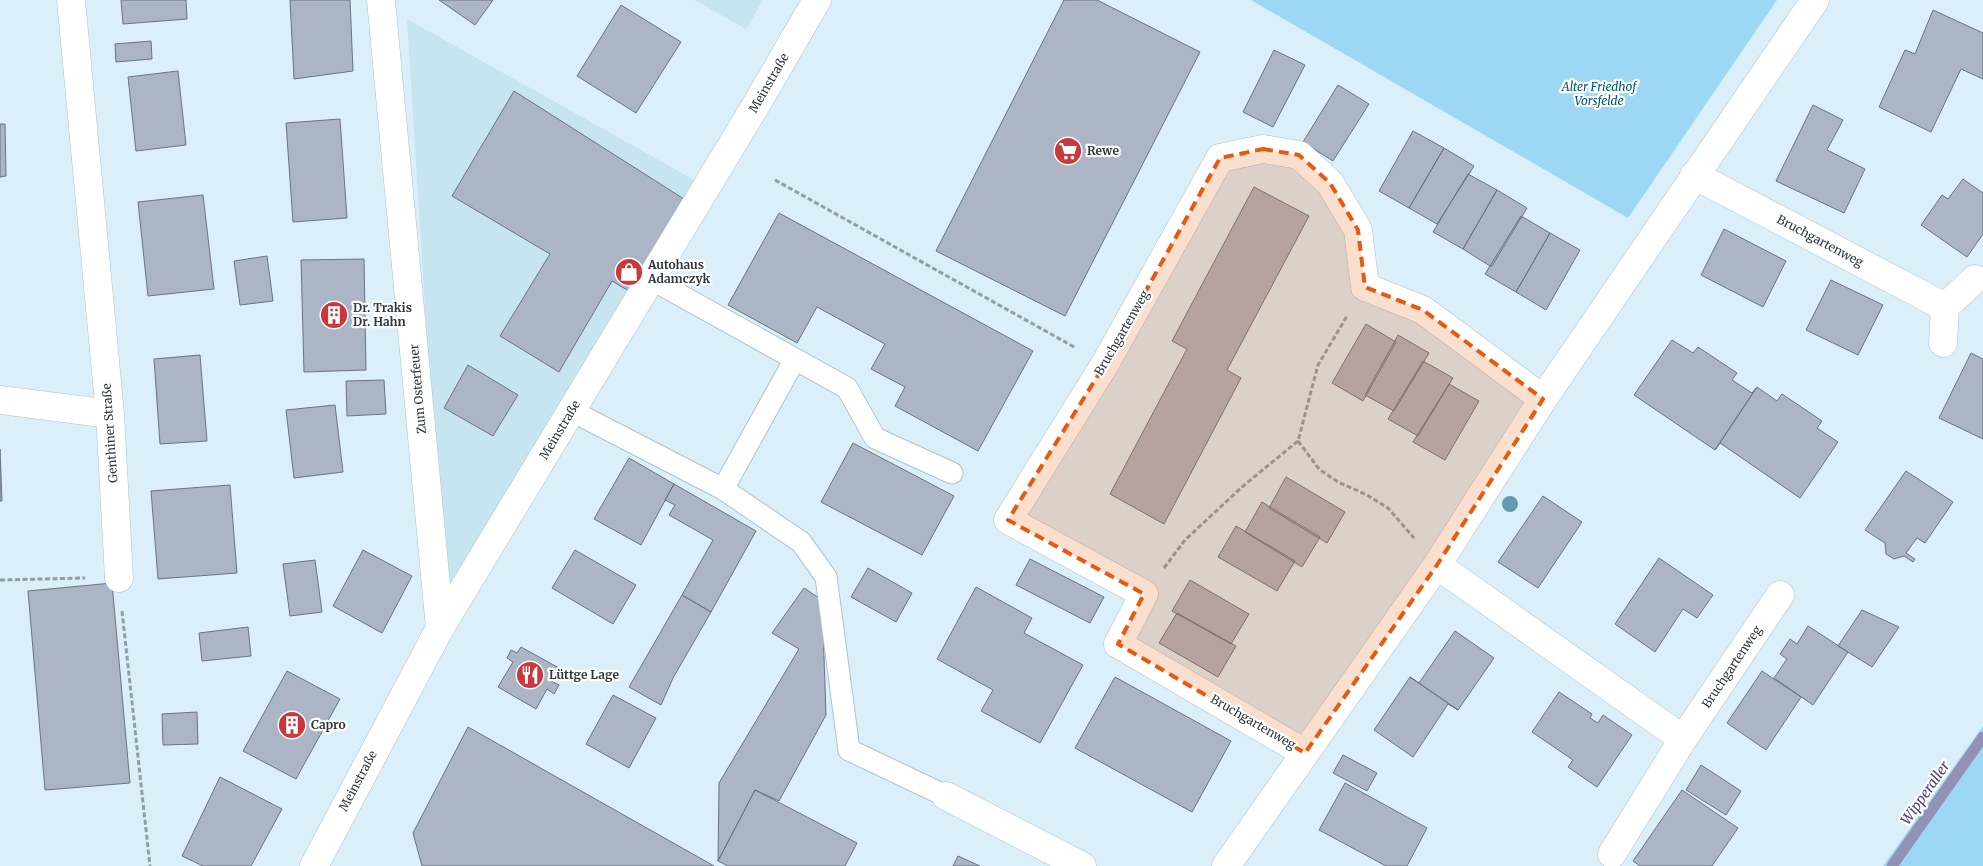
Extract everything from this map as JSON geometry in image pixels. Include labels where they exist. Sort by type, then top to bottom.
[{"type":"street","name":"Genthiner Straße","points":[[71,0],[110,414],[118,578]]},
{"type":"street","name":"Zum Osterfeuer","points":[[381,0],[440,628]]},
{"type":"street","name":"Meinstraße","points":[[314,866],[440,628],[756,105],[817,0]]},
{"type":"street","name":"Bruchgartenweg","points":[[1226,866],[1438,565],[1543,399],[1815,0]]},
{"type":"street","name":"Bruchgartenweg","points":[[1305,753],[1118,644],[1144,594],[1008,520],[1105,364],[1220,158],[1264,149],[1299,155],[1330,183],[1358,230],[1365,287]]},
{"type":"street","name":"Bruchgartenweg","points":[[1694,175],[1945,307]]},
{"type":"street","points":[[1944,343],[1945,307],[1975,279]]},
{"type":"street","points":[[1365,287],[1423,310],[1543,399]]},
{"type":"street","points":[[0,400],[110,414]]},
{"type":"street","points":[[1438,565],[1684,738]]},
{"type":"street","name":"Bruchgartenweg","points":[[1612,854],[1684,738],[1780,595]]},
{"type":"street","points":[[946,796],[1082,866]]},
{"type":"lane","points":[[651,279],[847,388],[875,438],[952,473]]},
{"type":"lane","points":[[723,489],[795,359]]},
{"type":"lane","points":[[572,411],[723,489],[801,542],[826,577],[849,750],[946,796]]},
{"type":"path","points":[[775,180],[1105,364]]},
{"type":"path","points":[[1144,594],[1185,540],[1242,487],[1298,441],[1318,365],[1365,287]]},
{"type":"path","points":[[1298,441],[1320,469],[1338,482],[1367,495],[1388,508],[1438,565]]},
{"type":"path","points":[[0,580],[118,578],[150,866]]},
{"type":"highlighted area","points":[[1263,149],[1299,155],[1330,183],[1358,230],[1365,287],[1423,310],[1543,399],[1437,565],[1305,753],[1118,644],[1144,594],[1008,520],[1105,364],[1220,158]]},
{"type":"shaded area","points":[[694,0],[763,0],[746,29]]},
{"type":"shaded area","points":[[407,19],[705,186],[446,640]]},
{"type":"green space","name":"Alter Friedhof Vorsfelde","points":[[1251,0],[1777,0],[1628,218]]},
{"type":"green space","points":[[1983,726],[1983,866],[1883,866]]},
{"type":"building","points":[[121,0],[186,0],[187,19],[123,24]]},
{"type":"building","points":[[290,0],[350,0],[353,71],[294,79]]},
{"type":"building","points":[[439,0],[493,0],[475,25]]},
{"type":"building","name":"Rewe","points":[[1064,0],[1097,0],[1200,52],[1065,316],[936,251]]},
{"type":"building","points":[[621,5],[681,42],[636,113],[577,76]]},
{"type":"building","points":[[1933,10],[1983,33],[1983,79],[1961,69],[1931,132],[1879,107],[1905,50],[1915,54]]},
{"type":"building","points":[[151,41],[152,59],[116,62],[115,44]]},
{"type":"building","points":[[1274,50],[1305,65],[1273,127],[1243,112]]},
{"type":"building","points":[[178,71],[186,145],[136,151],[128,77]]},
{"type":"building","points":[[1338,85],[1369,104],[1333,161],[1303,142]]},
{"type":"building","points":[[514,91],[684,199],[634,294],[612,281],[559,372],[500,336],[550,254],[452,196]]},
{"type":"building","points":[[1813,105],[1843,120],[1827,150],[1865,169],[1844,213],[1776,181]]},
{"type":"building","points":[[340,119],[347,218],[293,222],[286,123]]},
{"type":"building","points":[[0,124],[5,124],[6,176],[0,177]]},
{"type":"building","points":[[1413,131],[1444,148],[1409,208],[1379,191]]},
{"type":"building","points":[[1444,148],[1474,166],[1437,224],[1409,208]]},
{"type":"building","points":[[1468,174],[1497,190],[1463,249],[1433,232]]},
{"type":"building","points":[[1963,179],[1983,193],[1983,234],[1967,257],[1921,225],[1942,195],[1948,199]]},
{"type":"building","points":[[1254,187],[1309,216],[1227,370],[1241,378],[1164,524],[1110,494],[1187,349],[1172,341]]},
{"type":"building","points":[[1497,190],[1527,208],[1492,266],[1490,266],[1463,249]]},
{"type":"building","points":[[203,195],[214,289],[148,296],[138,202]]},
{"type":"building","points":[[779,213],[1033,351],[978,451],[895,406],[905,387],[871,369],[885,344],[817,307],[797,343],[728,305]]},
{"type":"building","points":[[1521,216],[1550,233],[1516,292],[1485,274]]},
{"type":"building","points":[[1724,229],[1786,261],[1763,307],[1701,275]]},
{"type":"building","points":[[1550,233],[1580,250],[1546,310],[1516,292]]},
{"type":"building","points":[[267,256],[273,301],[240,305],[234,261]]},
{"type":"building","name":"Dr. Trakis Dr. Hahn","points":[[364,259],[366,370],[304,372],[301,260]]},
{"type":"building","points":[[1831,280],[1883,305],[1858,355],[1806,330]]},
{"type":"building","points":[[1366,324],[1396,342],[1363,401],[1332,383]]},
{"type":"building","points":[[1398,335],[1429,353],[1394,411],[1365,395]]},
{"type":"building","points":[[1672,340],[1693,353],[1698,347],[1737,373],[1732,380],[1752,393],[1757,387],[1715,450],[1634,395]]},
{"type":"building","points":[[1971,353],[1983,359],[1983,439],[1939,418]]},
{"type":"building","points":[[200,355],[207,441],[160,444],[154,359]]},
{"type":"building","points":[[1423,361],[1453,378],[1418,436],[1388,419]]},
{"type":"building","points":[[468,365],[518,395],[493,436],[444,408]]},
{"type":"building","points":[[384,380],[386,414],[347,416],[346,381]]},
{"type":"building","points":[[1449,384],[1479,401],[1445,460],[1413,442]]},
{"type":"building","points":[[1757,387],[1777,401],[1782,394],[1822,421],[1817,428],[1838,442],[1800,498],[1720,443],[1715,450]]},
{"type":"building","points":[[335,405],[343,472],[294,478],[286,410]]},
{"type":"building","points":[[853,443],[954,496],[922,555],[821,502]]},
{"type":"building","points":[[0,449],[2,501],[0,501]]},
{"type":"building","points":[[629,458],[674,484],[641,545],[594,519]]},
{"type":"building","points":[[1906,471],[1953,502],[1925,543],[1917,538],[1906,553],[1915,559],[1913,562],[1904,556],[1894,559],[1886,554],[1885,543],[1865,530]]},
{"type":"building","points":[[1286,477],[1345,512],[1327,543],[1269,508]]},
{"type":"building","points":[[674,484],[756,531],[711,612],[682,595],[713,540],[669,515],[675,505],[665,500]]},
{"type":"building","points":[[230,485],[237,573],[158,579],[151,491]]},
{"type":"building","points":[[1543,496],[1582,522],[1538,588],[1498,562]]},
{"type":"building","points":[[1262,502],[1320,537],[1302,567],[1245,532]]},
{"type":"building","points":[[1236,526],[1295,561],[1277,591],[1218,557]]},
{"type":"building","points":[[363,550],[412,576],[382,633],[333,606]]},
{"type":"building","points":[[575,550],[636,585],[613,624],[552,588]]},
{"type":"building","points":[[1659,558],[1713,595],[1697,618],[1683,609],[1655,652],[1615,624]]},
{"type":"building","points":[[1030,559],[1104,597],[1090,623],[1016,585]]},
{"type":"building","points":[[315,560],[322,612],[290,616],[283,564]]},
{"type":"building","points":[[868,568],[912,593],[896,622],[851,597]]},
{"type":"building","points":[[1190,580],[1249,614],[1231,644],[1172,611]]},
{"type":"building","points":[[112,583],[130,783],[45,790],[28,591]]},
{"type":"building","points":[[976,587],[1032,618],[1024,633],[1083,665],[1040,743],[981,711],[993,690],[937,659]]},
{"type":"building","points":[[804,588],[822,600],[826,715],[779,801],[755,790],[718,861],[719,783],[799,649],[772,633]]},
{"type":"building","points":[[682,595],[711,612],[673,678],[661,705],[629,687]]},
{"type":"building","points":[[1862,610],[1899,627],[1872,667],[1838,646]]},
{"type":"building","points":[[1177,613],[1236,646],[1218,677],[1159,643]]},
{"type":"building","points":[[1808,626],[1848,652],[1813,705],[1774,678],[1787,659],[1780,654],[1790,639],[1797,644]]},
{"type":"building","points":[[248,627],[251,656],[202,661],[199,633]]},
{"type":"building","points":[[1455,631],[1494,658],[1458,710],[1410,677],[1419,683]]},
{"type":"building","name":"Lüttge Lage","points":[[521,647],[559,668],[551,681],[559,685],[554,694],[547,689],[536,709],[498,687],[513,662],[507,658],[511,650],[517,653]]},
{"type":"building","name":"Capro","points":[[287,671],[340,699],[296,779],[243,751]]},
{"type":"building","points":[[1762,671],[1801,697],[1766,750],[1727,723]]},
{"type":"building","points":[[1115,677],[1231,741],[1192,812],[1075,748]]},
{"type":"building","points":[[1410,677],[1458,710],[1448,704],[1413,757],[1374,730]]},
{"type":"building","points":[[1559,692],[1592,714],[1590,718],[1598,723],[1603,715],[1632,735],[1597,787],[1568,767],[1573,760],[1532,732]]},
{"type":"building","points":[[613,695],[656,718],[629,768],[586,744]]},
{"type":"building","points":[[197,712],[198,744],[163,745],[162,714]]},
{"type":"building","points":[[468,727],[714,866],[422,866],[413,833]]},
{"type":"building","points":[[1343,755],[1377,773],[1367,791],[1333,773]]},
{"type":"building","points":[[1701,765],[1741,791],[1726,815],[1686,790]]},
{"type":"building","points":[[220,777],[282,809],[251,866],[203,866],[182,856]]},
{"type":"building","points":[[1345,783],[1427,828],[1407,866],[1386,866],[1319,830]]},
{"type":"building","points":[[755,790],[857,843],[845,866],[728,866],[718,861]]},
{"type":"building","points":[[1682,790],[1738,828],[1712,866],[1640,866],[1633,861]]},
{"type":"building","points":[[958,856],[980,866],[953,866]]},
{"type":"waterway","name":"Wipperaller","points":[[1892,866],[1983,737]]},
{"type":"place","name":"Rewe","points":[[1068,151]]},
{"type":"place","name":"Autohaus Adamczyk","points":[[629,272]]},
{"type":"place","name":"Dr. Trakis Dr. Hahn","points":[[334,315]]},
{"type":"place","name":"Lüttge Lage","points":[[530,675]]},
{"type":"place","name":"Capro","points":[[292,725]]}]
